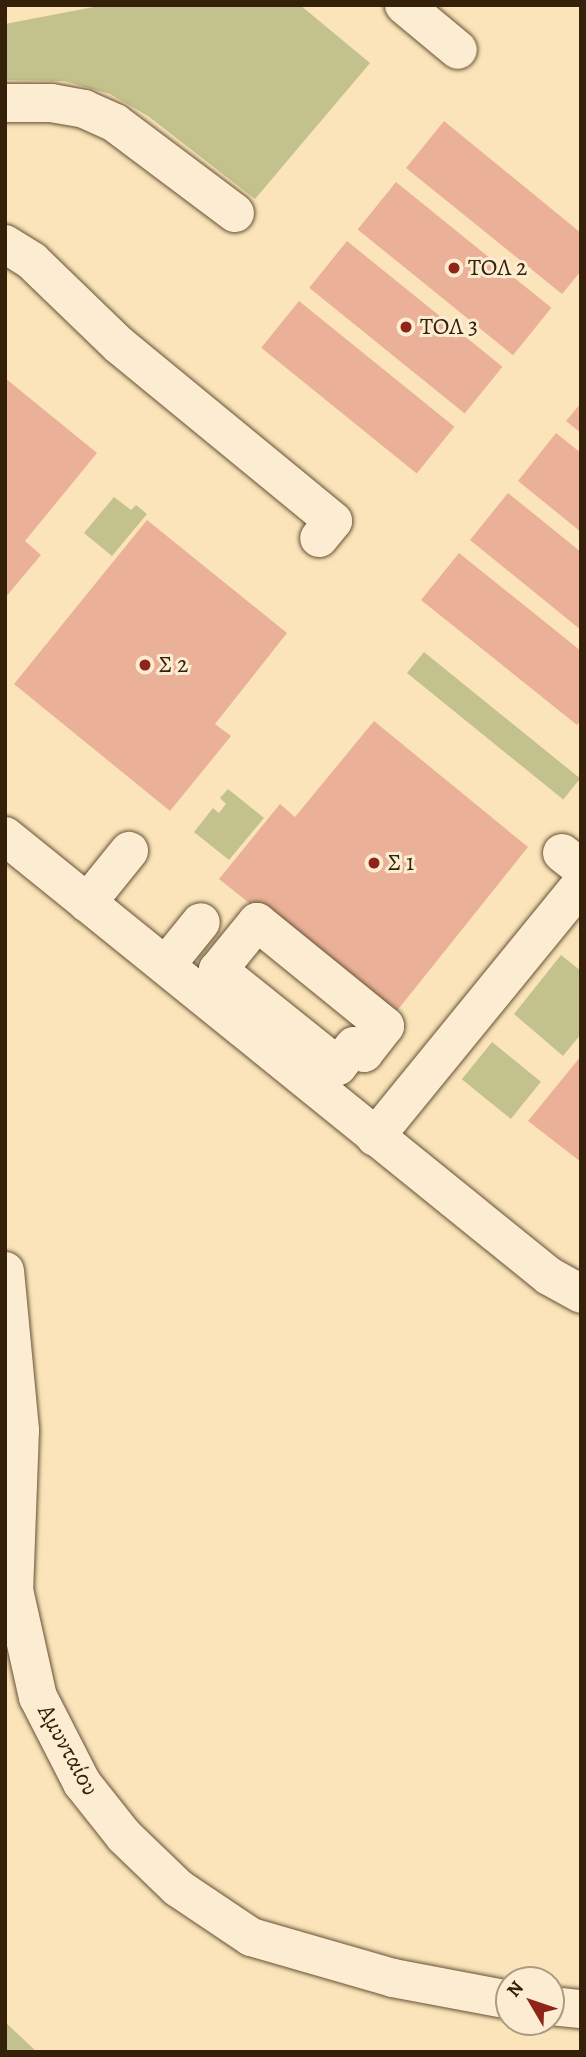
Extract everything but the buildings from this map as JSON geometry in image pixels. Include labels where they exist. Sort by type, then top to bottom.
[{"type":"street","points":[[404,5],[458,50]]},
{"type":"street","points":[[5,103],[51,103],[84,109],[116,123],[235,213]]},
{"type":"street","points":[[5,244],[32,261],[119,345],[333,521],[319,538]]},
{"type":"street","points":[[5,836],[548,1276],[581,1294]]},
{"type":"street","points":[[87,903],[128,851]]},
{"type":"street","points":[[376,1137],[575,868]]},
{"type":"street","points":[[166,965],[201,922]]},
{"type":"street","name":"Αμυνταίου","points":[[5,1272],[20,1430],[14,1590],[38,1697],[82,1783],[124,1836],[178,1888],[251,1937],[393,1978],[495,1997]]},
{"type":"shaded area","points":[[104,5],[300,5],[370,63],[255,199],[148,116],[110,94],[64,81],[5,80],[5,24]]},
{"type":"shaded area","points":[[114,497],[131,510],[136,505],[147,514],[112,556],[84,533]]},
{"type":"shaded area","points":[[424,652],[580,778],[563,799],[407,673]]},
{"type":"shaded area","points":[[228,789],[264,818],[229,860],[194,832],[213,808],[219,813],[226,804],[220,798]]},
{"type":"shaded area","points":[[561,955],[581,971],[581,1034],[563,1056],[514,1014]]},
{"type":"shaded area","points":[[492,1042],[541,1082],[511,1119],[462,1079]]},
{"type":"shaded area","points":[[5,2022],[37,2052],[5,2052]]},
{"type":"place","name":"ΤΟΛ 2","points":[[454,268]]},
{"type":"place","name":"ΤΟΛ 3","points":[[406,327]]},
{"type":"place","name":"Σ 2","points":[[145,665]]},
{"type":"place","name":"Σ 1","points":[[374,863]]}]
